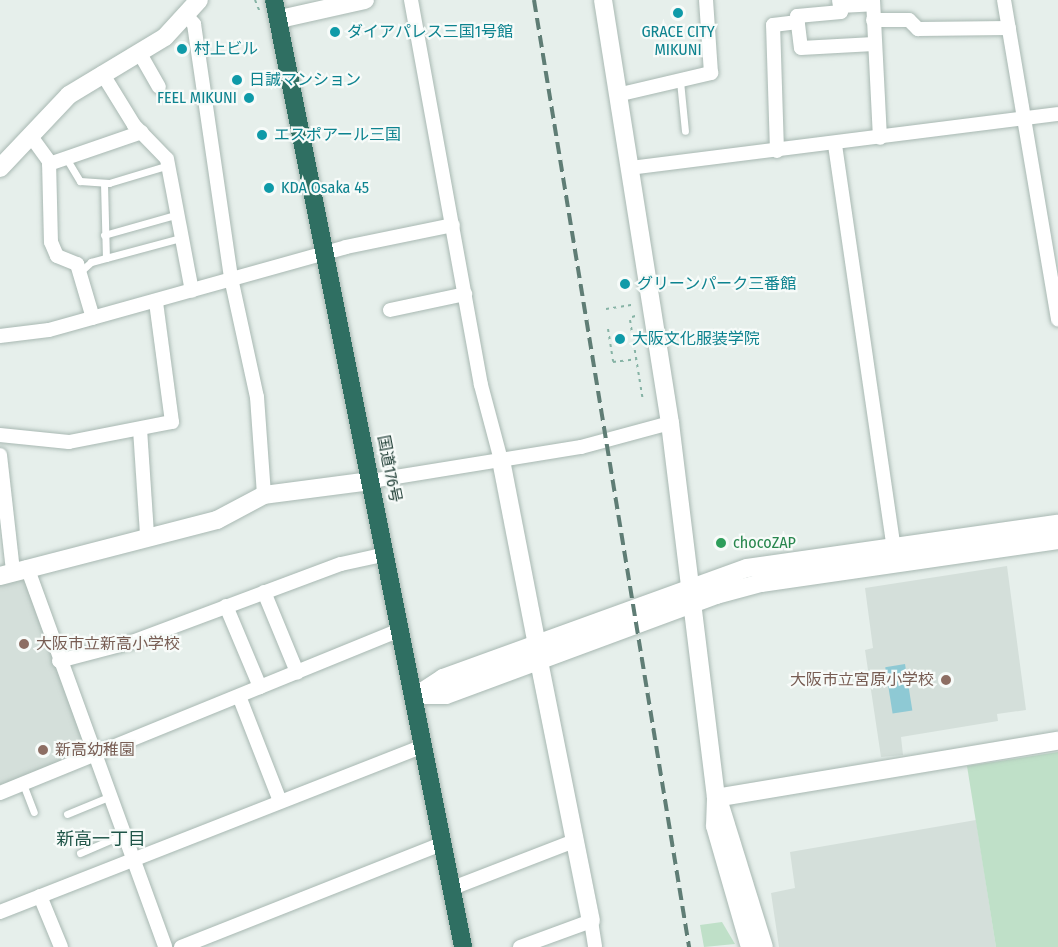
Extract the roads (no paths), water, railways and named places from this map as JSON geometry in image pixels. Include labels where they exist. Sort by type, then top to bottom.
[{"type":"highway","name":"国道176号","points":[[274,0],[280,19],[328,253],[401,628],[417,695],[423,746],[463,947]]},
{"type":"street","points":[[0,168],[63,100],[102,73],[139,52],[187,16],[200,0]]},
{"type":"street","points":[[280,19],[365,0]]},
{"type":"street","points":[[411,0],[465,294],[501,460],[572,842],[595,947]]},
{"type":"street","points":[[603,0],[670,423],[689,597],[717,798],[764,947]]},
{"type":"street","points":[[617,95],[711,73],[706,0]]},
{"type":"street","points":[[1004,0],[1022,119],[1058,319]]},
{"type":"street","points":[[874,44],[801,48],[797,16],[841,12],[840,3],[873,2],[880,138]]},
{"type":"street","points":[[187,16],[194,24],[231,278],[257,397],[264,495]]},
{"type":"street","points":[[873,20],[909,20],[918,29],[1009,28]]},
{"type":"street","points":[[777,150],[773,25],[798,22]]},
{"type":"street","points":[[139,52],[159,87]]},
{"type":"street","points":[[102,73],[142,132],[170,165],[192,291]]},
{"type":"street","points":[[630,168],[834,145],[1058,114]]},
{"type":"street","points":[[49,164],[142,132]]},
{"type":"street","points":[[30,135],[49,164],[51,242],[57,256],[77,264],[93,318]]},
{"type":"street","points":[[834,145],[894,548]]},
{"type":"street","points":[[0,336],[93,318],[156,302],[231,278],[453,225]]},
{"type":"street","points":[[390,310],[465,294]]},
{"type":"street","points":[[0,435],[69,442],[172,422],[156,302]]},
{"type":"street","points":[[13,571],[147,535],[217,520],[264,495],[371,481],[581,447],[670,423]]},
{"type":"street","points":[[140,429],[147,535]]},
{"type":"street","points":[[0,455],[13,571],[59,661],[135,858],[165,947]]},
{"type":"street","points":[[417,695],[446,695],[538,653],[689,597],[765,564],[1058,524]]},
{"type":"street","points":[[689,597],[761,583],[1058,540]]},
{"type":"street","points":[[59,661],[132,642],[264,592],[386,554]]},
{"type":"street","points":[[264,592],[297,672]]},
{"type":"street","points":[[226,606],[260,687]]},
{"type":"street","points":[[0,793],[401,628]]},
{"type":"street","points":[[239,696],[280,801]]},
{"type":"street","points":[[717,798],[1058,741]]},
{"type":"street","points":[[0,912],[423,746]]},
{"type":"street","points":[[717,798],[715,826],[750,947]]},
{"type":"street","points":[[450,889],[572,842]]},
{"type":"street","points":[[181,947],[441,844]]},
{"type":"street","points":[[40,896],[61,947]]},
{"type":"street","points":[[520,947],[591,921]]},
{"type":"lane","points":[[680,81],[685,131]]},
{"type":"lane","points":[[66,158],[80,181],[104,183],[170,165]]},
{"type":"lane","points":[[104,183],[106,258]]},
{"type":"lane","points":[[104,235],[180,214]]},
{"type":"lane","points":[[80,272],[106,258],[184,237]]},
{"type":"lane","points":[[23,784],[34,812]]},
{"type":"lane","points":[[67,814],[111,796]]},
{"type":"lane","points":[[80,853],[125,834]]},
{"type":"water","points":[[905,664],[912,710],[893,714],[885,667]]},
{"type":"railway","points":[[534,0],[689,947]]},
{"type":"place","name":"GRACE CITY MIKUNI","points":[[678,13]]},
{"type":"place","name":"ダイアパレス三国1号館","points":[[335,32]]},
{"type":"place","name":"村上ビル","points":[[182,49]]},
{"type":"place","name":"日誠マンション","points":[[237,80]]},
{"type":"place","name":"FEEL MIKUNI","points":[[249,98]]},
{"type":"place","name":"エスポアール三国","points":[[262,135]]},
{"type":"place","name":"KDA Osaka 45","points":[[269,188]]},
{"type":"place","name":"グリーンパーク三番館","points":[[625,284]]},
{"type":"place","name":"大阪文化服装学院","points":[[620,339]]},
{"type":"place","name":"chocoZAP","points":[[721,543]]},
{"type":"place","name":"大阪市立新高小学校","points":[[24,644]]},
{"type":"place","name":"大阪市立宮原小学校","points":[[946,680]]},
{"type":"place","name":"新高幼稚園","points":[[43,750]]},
{"type":"district","name":"新高一丁目","points":[[101,839]]}]
